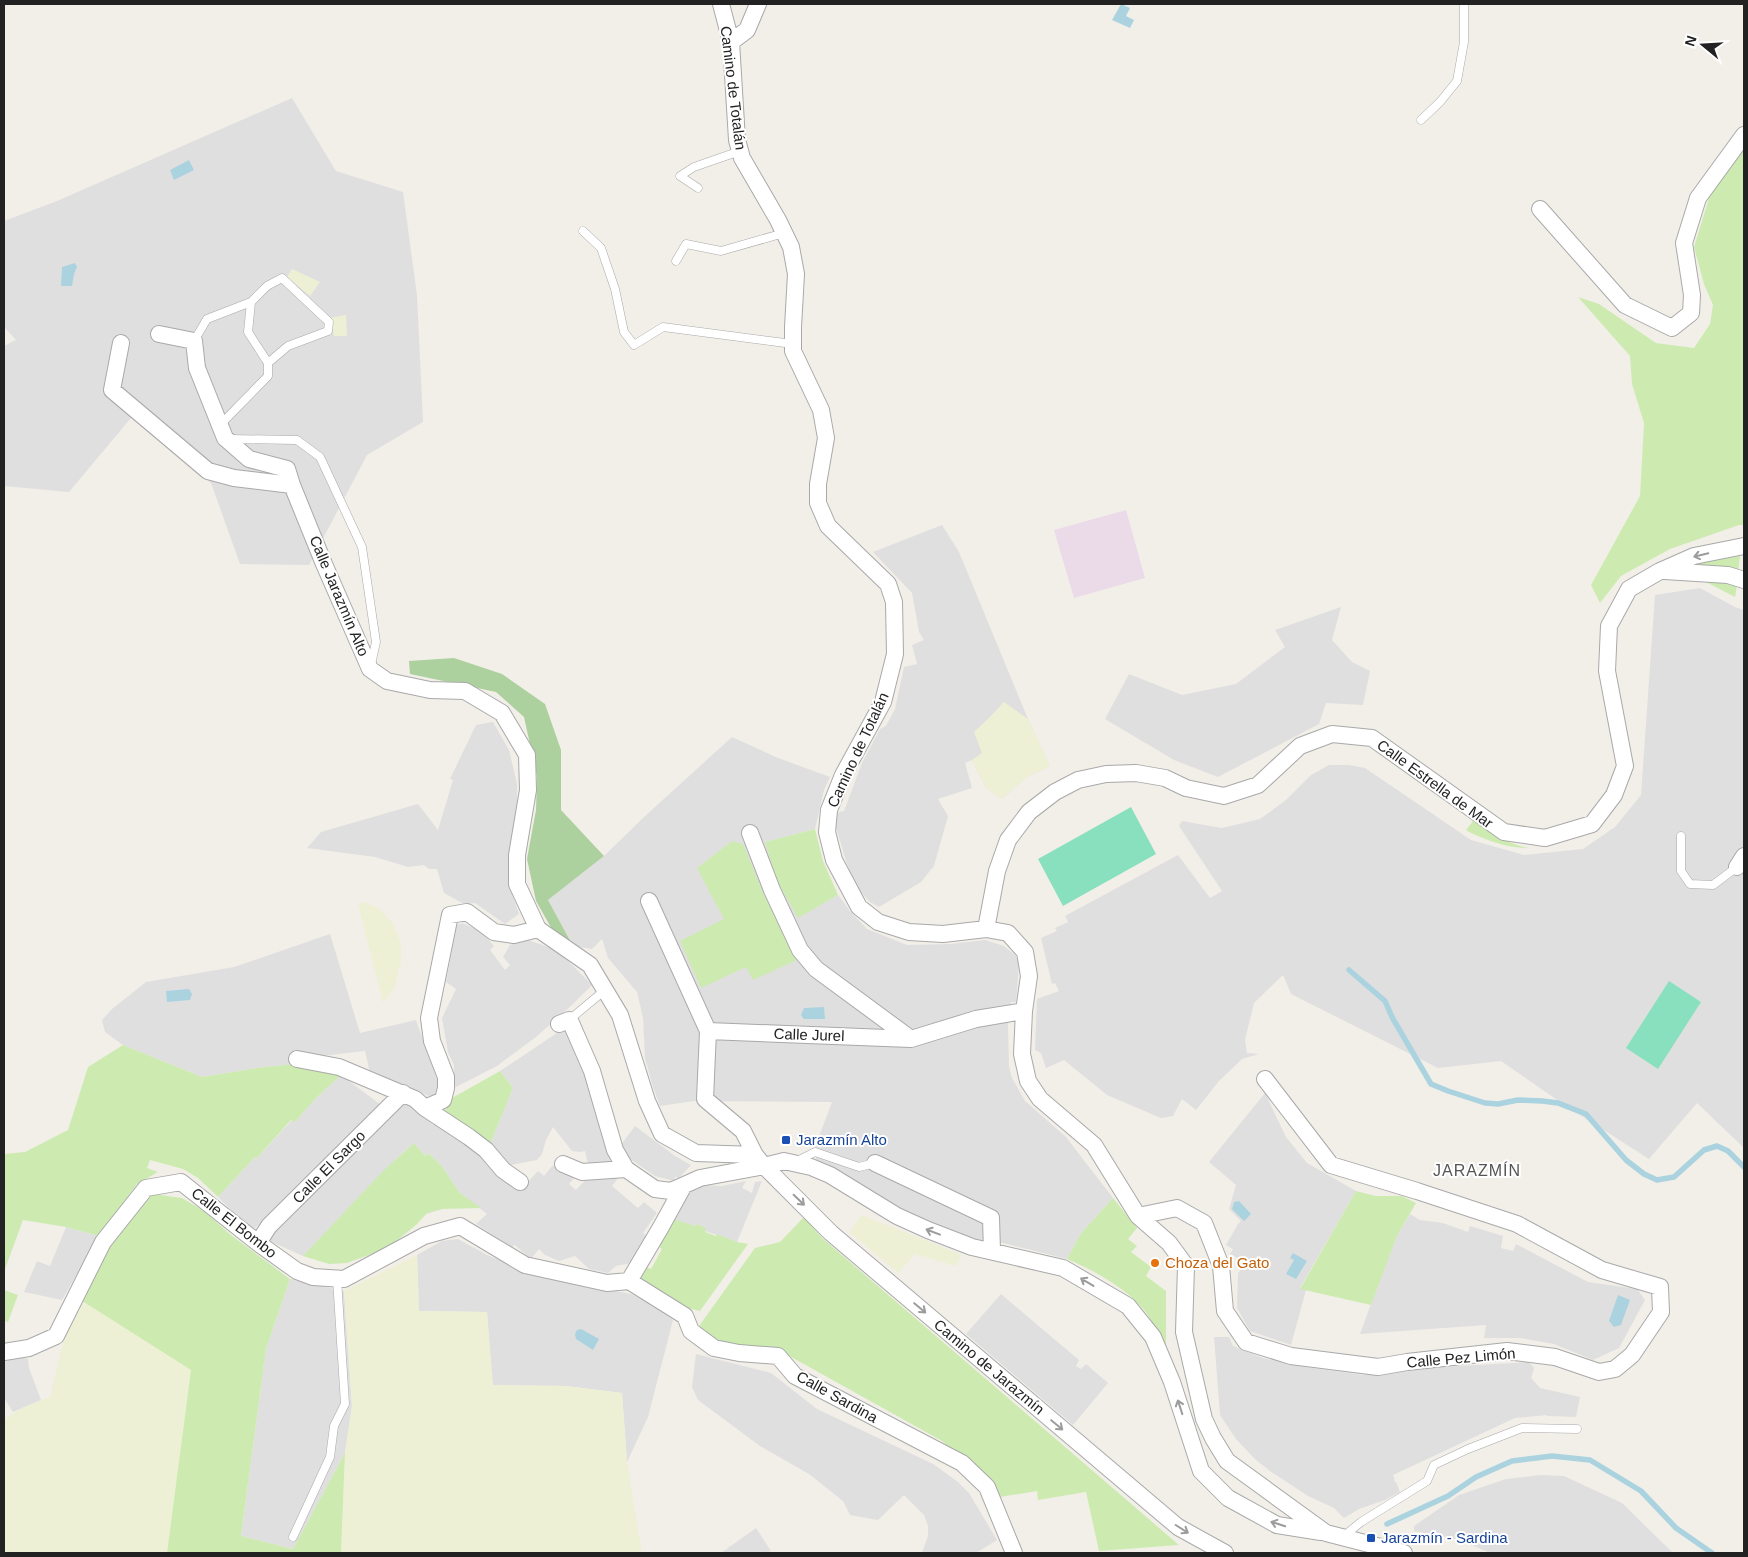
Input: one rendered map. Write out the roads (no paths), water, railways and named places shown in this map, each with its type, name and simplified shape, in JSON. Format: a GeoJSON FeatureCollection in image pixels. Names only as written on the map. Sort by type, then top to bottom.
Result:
{"type":"FeatureCollection","features":[{"type":"Feature","properties":{"kind":"street","name":"Camino de Totalán"},"geometry":{"type":"LineString","coordinates":[[721,4],[730,42],[737,140],[742,158],[791,247],[796,274],[793,327],[794,351],[821,410],[826,438],[818,484],[818,503],[828,526],[888,584],[894,602],[894,654],[883,702],[844,775],[829,810],[827,832],[834,860],[859,907],[878,922],[909,932],[943,934],[986,930],[1008,933],[1025,952],[1029,976],[1024,1011],[1022,1054],[1028,1081],[1040,1098],[1094,1146],[1138,1216],[1169,1243],[1186,1266],[1184,1332],[1204,1419],[1227,1461],[1326,1533],[1404,1553]]}},
{"type":"Feature","properties":{"kind":"street"},"geometry":{"type":"LineString","coordinates":[[730,42],[747,30],[758,4]]}},
{"type":"Feature","properties":{"kind":"street"},"geometry":{"type":"LineString","coordinates":[[1540,209],[1625,305],[1672,328],[1691,313],[1692,295],[1684,243],[1698,198],[1744,135]]}},
{"type":"Feature","properties":{"kind":"street"},"geometry":{"type":"LineString","coordinates":[[159,334],[194,341]]}},
{"type":"Feature","properties":{"kind":"street","name":"Calle Jarazmín Alto"},"geometry":{"type":"LineString","coordinates":[[194,341],[197,368],[223,432],[249,459],[287,470],[324,564],[370,669],[387,681],[430,690],[465,691],[502,713],[527,755],[528,790],[517,855],[517,884],[538,929]]}},
{"type":"Feature","properties":{"kind":"street"},"geometry":{"type":"LineString","coordinates":[[122,343],[112,390],[208,471],[234,478],[292,486]]}},
{"type":"Feature","properties":{"kind":"street","name":"Calle Estrella de Mar"},"geometry":{"type":"LineString","coordinates":[[986,930],[997,871],[1008,840],[1029,812],[1055,792],[1078,780],[1106,774],[1136,773],[1165,778],[1186,788],[1224,796],[1258,785],[1300,746],[1332,734],[1372,738],[1504,832],[1545,838],[1592,824],[1614,795],[1625,766],[1607,671],[1609,626],[1629,589],[1660,571],[1694,556],[1744,546]]}},
{"type":"Feature","properties":{"kind":"street"},"geometry":{"type":"LineString","coordinates":[[1660,571],[1728,575],[1744,580]]}},
{"type":"Feature","properties":{"kind":"street"},"geometry":{"type":"LineString","coordinates":[[750,833],[772,890],[800,950],[816,969],[911,1039]]}},
{"type":"Feature","properties":{"kind":"street"},"geometry":{"type":"LineString","coordinates":[[649,901],[708,1031],[705,1099],[743,1130],[759,1160]]}},
{"type":"Feature","properties":{"kind":"street"},"geometry":{"type":"LineString","coordinates":[[425,1108],[443,1100],[446,1088],[446,1077],[432,1041],[429,1018],[450,915],[467,912],[494,932],[514,935],[538,929],[590,965],[620,1015],[647,1101],[662,1134],[696,1153],[784,1161],[811,1167],[830,1175],[897,1216],[928,1230],[972,1247],[1063,1268],[1128,1306],[1153,1337],[1172,1382],[1201,1471],[1228,1498],[1277,1525],[1326,1533]]}},
{"type":"Feature","properties":{"kind":"street","name":"Calle Jurel"},"geometry":{"type":"LineString","coordinates":[[708,1031],[911,1039],[976,1019],[1024,1011]]}},
{"type":"Feature","properties":{"kind":"street"},"geometry":{"type":"LineString","coordinates":[[564,1022],[592,1071],[615,1150],[626,1169],[655,1189],[671,1191],[700,1178],[759,1160]]}},
{"type":"Feature","properties":{"kind":"street"},"geometry":{"type":"LineString","coordinates":[[297,1059],[339,1068],[415,1099],[486,1150],[503,1170],[520,1182]]}},
{"type":"Feature","properties":{"kind":"street","name":"Calle Pez Limón"},"geometry":{"type":"LineString","coordinates":[[1138,1216],[1176,1208],[1204,1223],[1221,1266],[1225,1311],[1246,1342],[1291,1356],[1378,1368],[1406,1362],[1507,1351],[1555,1357],[1599,1372],[1615,1369],[1632,1355],[1661,1312],[1660,1287],[1602,1270],[1517,1224],[1418,1191],[1331,1165],[1265,1079]]}},
{"type":"Feature","properties":{"kind":"street","name":"Calle El Sargo"},"geometry":{"type":"LineString","coordinates":[[258,1243],[269,1226],[403,1094]]}},
{"type":"Feature","properties":{"kind":"street","name":"Camino de Jarazmín"},"geometry":{"type":"LineString","coordinates":[[759,1160],[831,1234],[1178,1527],[1225,1553]]}},
{"type":"Feature","properties":{"kind":"street"},"geometry":{"type":"LineString","coordinates":[[875,1163],[991,1218],[992,1251]]}},
{"type":"Feature","properties":{"kind":"street"},"geometry":{"type":"LineString","coordinates":[[563,1164],[582,1172],[626,1169]]}},
{"type":"Feature","properties":{"kind":"street","name":"Calle El Bombo"},"geometry":{"type":"LineString","coordinates":[[4,1352],[29,1348],[56,1336],[103,1242],[146,1188],[181,1182],[258,1243],[297,1271],[313,1277],[344,1279],[424,1236],[460,1226],[525,1265],[607,1283],[629,1281]]}},
{"type":"Feature","properties":{"kind":"street"},"geometry":{"type":"LineString","coordinates":[[629,1281],[683,1187]]}},
{"type":"Feature","properties":{"kind":"street","name":"Calle Sardina"},"geometry":{"type":"LineString","coordinates":[[629,1281],[685,1316],[691,1331],[714,1348],[738,1353],[778,1356],[795,1376],[962,1463],[987,1487],[1014,1553]]}},
{"type":"Feature","properties":{"kind":"lane"},"geometry":{"type":"LineString","coordinates":[[1421,120],[1440,102],[1457,80],[1464,42],[1464,4]]}},
{"type":"Feature","properties":{"kind":"lane"},"geometry":{"type":"LineString","coordinates":[[698,188],[680,176],[694,167],[740,151]]}},
{"type":"Feature","properties":{"kind":"lane"},"geometry":{"type":"LineString","coordinates":[[583,231],[602,248],[624,332],[634,345],[664,327],[793,344]]}},
{"type":"Feature","properties":{"kind":"lane"},"geometry":{"type":"LineString","coordinates":[[676,261],[686,244],[721,251],[784,233]]}},
{"type":"Feature","properties":{"kind":"lane"},"geometry":{"type":"LineString","coordinates":[[194,341],[206,319],[251,302],[267,286],[282,278],[328,322],[328,331],[288,346],[268,363]]}},
{"type":"Feature","properties":{"kind":"lane"},"geometry":{"type":"LineString","coordinates":[[223,432],[268,376],[268,363],[248,332],[251,302]]}},
{"type":"Feature","properties":{"kind":"lane"},"geometry":{"type":"LineString","coordinates":[[223,432],[297,440],[320,457],[362,547],[376,642],[370,669]]}},
{"type":"Feature","properties":{"kind":"lane"},"geometry":{"type":"LineString","coordinates":[[1681,836],[1682,871],[1690,884],[1713,885],[1741,862]]}},
{"type":"Feature","properties":{"kind":"lane"},"geometry":{"type":"LineString","coordinates":[[564,1022],[605,990]]}},
{"type":"Feature","properties":{"kind":"lane"},"geometry":{"type":"LineString","coordinates":[[792,1163],[815,1152],[858,1167],[875,1163]]}},
{"type":"Feature","properties":{"kind":"lane"},"geometry":{"type":"LineString","coordinates":[[293,1537],[330,1457],[334,1426],[345,1404],[337,1279]]}},
{"type":"Feature","properties":{"kind":"lane"},"geometry":{"type":"LineString","coordinates":[[1343,1538],[1361,1522],[1427,1480],[1434,1465],[1459,1453],[1522,1428],[1577,1429]]}},
{"type":"Feature","properties":{"kind":"water"},"geometry":{"type":"Polygon","coordinates":[[[1121,4],[1130,8],[1126,16],[1134,20],[1130,28],[1112,20],[1121,4]]]}},
{"type":"Feature","properties":{"kind":"water"},"geometry":{"type":"Polygon","coordinates":[[[189,160],[194,170],[174,180],[170,170],[189,160]]]}},
{"type":"Feature","properties":{"kind":"water"},"geometry":{"type":"Polygon","coordinates":[[[75,263],[77,267],[72,286],[61,286],[62,267],[75,263]]]}},
{"type":"Feature","properties":{"kind":"water"},"geometry":{"type":"Polygon","coordinates":[[[189,989],[192,994],[190,1000],[167,1002],[166,991],[189,989]]]}},
{"type":"Feature","properties":{"kind":"water"},"geometry":{"type":"Polygon","coordinates":[[[824,1007],[825,1019],[804,1019],[801,1015],[804,1008],[824,1007]]]}},
{"type":"Feature","properties":{"kind":"water"},"geometry":{"type":"Polygon","coordinates":[[[1239,1201],[1251,1214],[1244,1221],[1232,1209],[1234,1202],[1239,1201]]]}},
{"type":"Feature","properties":{"kind":"water"},"geometry":{"type":"Polygon","coordinates":[[[1293,1253],[1307,1261],[1296,1279],[1286,1274],[1294,1260],[1290,1258],[1293,1253]]]}},
{"type":"Feature","properties":{"kind":"water"},"geometry":{"type":"Polygon","coordinates":[[[1618,1295],[1630,1300],[1621,1325],[1614,1327],[1609,1321],[1618,1295]]]}},
{"type":"Feature","properties":{"kind":"water"},"geometry":{"type":"Polygon","coordinates":[[[581,1329],[599,1339],[593,1350],[576,1339],[575,1334],[577,1330],[581,1329]]]}},
{"type":"Feature","properties":{"kind":"waterway"},"geometry":{"type":"LineString","coordinates":[[1349,970],[1385,1001],[1392,1017],[1431,1084],[1485,1103],[1498,1104],[1518,1100],[1542,1101],[1558,1103],[1586,1114],[1626,1160],[1644,1174],[1657,1180],[1674,1177],[1704,1150],[1717,1146],[1728,1151],[1744,1167]]}},
{"type":"Feature","properties":{"kind":"waterway"},"geometry":{"type":"LineString","coordinates":[[1387,1524],[1448,1496],[1476,1477],[1512,1461],[1552,1456],[1590,1460],[1641,1491],[1676,1528],[1712,1553]]}},
{"type":"Feature","properties":{"kind":"place","name":"Jarazmín Alto"},"geometry":{"type":"Point","coordinates":[786,1140]}},
{"type":"Feature","properties":{"kind":"place","name":"Choza del Gato"},"geometry":{"type":"Point","coordinates":[1155,1263]}},
{"type":"Feature","properties":{"kind":"place","name":"Jarazmín - Sardina"},"geometry":{"type":"Point","coordinates":[1371,1538]}},
{"type":"Feature","properties":{"kind":"district","name":"JARAZMÍN"},"geometry":{"type":"Point","coordinates":[1477,1170]}}]}
